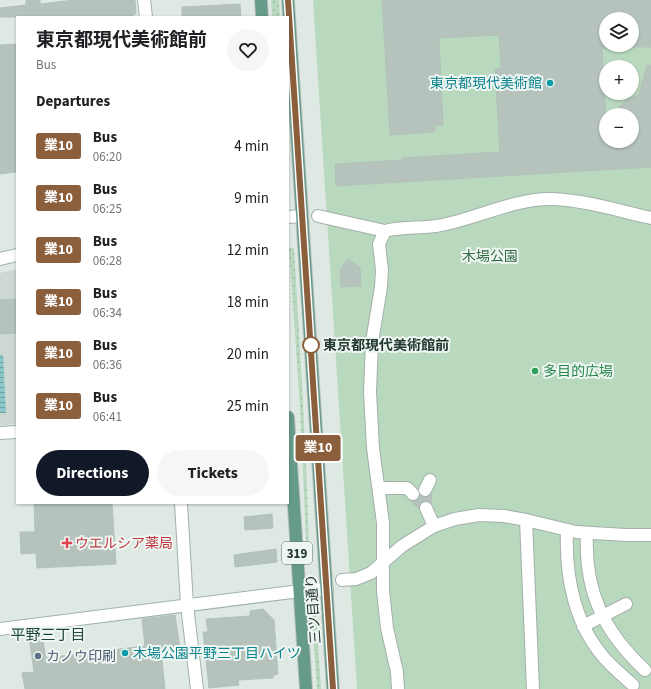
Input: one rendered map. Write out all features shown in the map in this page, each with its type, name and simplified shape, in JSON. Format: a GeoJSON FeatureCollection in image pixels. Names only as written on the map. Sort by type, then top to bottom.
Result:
{"type":"FeatureCollection","features":[{"type":"Feature","properties":{"kind":"main road"},"geometry":{"type":"LineString","coordinates":[[261,0],[262,16]]}},
{"type":"Feature","properties":{"kind":"main road","name":"三ツ目通り"},"geometry":{"type":"LineString","coordinates":[[288,0],[333,689]]}},
{"type":"Feature","properties":{"kind":"main road","name":"三ツ目通り"},"geometry":{"type":"LineString","coordinates":[[289,432],[306,689]]}},
{"type":"Feature","properties":{"kind":"street"},"geometry":{"type":"LineString","coordinates":[[144,0],[146,16]]}},
{"type":"Feature","properties":{"kind":"street"},"geometry":{"type":"LineString","coordinates":[[318,216],[385,231],[443,225],[526,202],[551,199],[582,202],[651,218]]}},
{"type":"Feature","properties":{"kind":"street"},"geometry":{"type":"LineString","coordinates":[[289,217],[302,216]]}},
{"type":"Feature","properties":{"kind":"street"},"geometry":{"type":"LineString","coordinates":[[385,231],[379,244],[382,270],[381,287],[372,342],[370,392],[373,448],[384,523],[383,591],[387,628],[397,672],[398,689]]}},
{"type":"Feature","properties":{"kind":"street"},"geometry":{"type":"LineString","coordinates":[[0,259],[16,255]]}},
{"type":"Feature","properties":{"kind":"street"},"geometry":{"type":"LineString","coordinates":[[0,433],[16,432]]}},
{"type":"Feature","properties":{"kind":"street"},"geometry":{"type":"LineString","coordinates":[[379,488],[407,488],[413,494]]}},
{"type":"Feature","properties":{"kind":"street"},"geometry":{"type":"LineString","coordinates":[[181,504],[187,605],[197,689]]}},
{"type":"Feature","properties":{"kind":"street"},"geometry":{"type":"LineString","coordinates":[[426,508],[434,526]]}},
{"type":"Feature","properties":{"kind":"street"},"geometry":{"type":"LineString","coordinates":[[342,580],[356,579],[371,573],[383,561],[407,543],[434,526],[455,519],[479,515],[504,516],[567,530],[588,533],[651,535]]}},
{"type":"Feature","properties":{"kind":"street"},"geometry":{"type":"LineString","coordinates":[[526,520],[533,689]]}},
{"type":"Feature","properties":{"kind":"street"},"geometry":{"type":"LineString","coordinates":[[567,530],[567,563],[570,583],[576,608],[583,626],[595,647],[632,687],[648,669],[633,659],[617,641],[596,604],[590,578],[588,533]]}},
{"type":"Feature","properties":{"kind":"street"},"geometry":{"type":"LineString","coordinates":[[0,629],[300,591],[327,589]]}},
{"type":"Feature","properties":{"kind":"street"},"geometry":{"type":"LineString","coordinates":[[583,626],[626,604]]}},
{"type":"Feature","properties":{"kind":"shaded area"},"geometry":{"type":"Polygon","coordinates":[[[16,269],[16,424],[0,425],[0,273],[16,269]]]}},
{"type":"Feature","properties":{"kind":"green space"},"geometry":{"type":"Polygon","coordinates":[[[271,0],[279,0],[280,16],[272,16],[271,0]]]}},
{"type":"Feature","properties":{"kind":"green space","name":"木場公園"},"geometry":{"type":"Polygon","coordinates":[[[313,0],[651,0],[651,689],[357,689],[313,0]]]}},
{"type":"Feature","properties":{"kind":"green space"},"geometry":{"type":"Polygon","coordinates":[[[289,248],[294,248],[301,365],[308,520],[309,559],[307,560],[300,406],[289,248]]]}},
{"type":"Feature","properties":{"kind":"green space"},"geometry":{"type":"Polygon","coordinates":[[[315,602],[321,689],[317,689],[311,603],[315,602]]]}},
{"type":"Feature","properties":{"kind":"water"},"geometry":{"type":"Polygon","coordinates":[[[0,355],[3,355],[6,413],[0,413],[0,355]]]}},
{"type":"Feature","properties":{"kind":"building"},"geometry":{"type":"Polygon","coordinates":[[[26,0],[40,0],[40,4],[74,0],[135,0],[136,14],[133,14],[134,16],[0,17],[0,8],[26,5],[26,0]]]}},
{"type":"Feature","properties":{"kind":"building","name":"東京都現代美術館"},"geometry":{"type":"Polygon","coordinates":[[[382,0],[651,0],[651,47],[639,47],[639,12],[599,12],[599,52],[602,52],[603,60],[599,60],[599,100],[605,100],[606,108],[599,108],[599,148],[639,148],[639,108],[618,108],[627,100],[639,100],[647,65],[651,65],[651,167],[336,186],[335,164],[500,152],[495,69],[501,68],[499,35],[439,38],[443,125],[435,125],[435,132],[390,135],[382,0]]]}},
{"type":"Feature","properties":{"kind":"building"},"geometry":{"type":"Polygon","coordinates":[[[240,4],[241,16],[182,16],[182,7],[240,4]]]}},
{"type":"Feature","properties":{"kind":"building"},"geometry":{"type":"Polygon","coordinates":[[[16,44],[16,172],[0,174],[0,45],[16,44]]]}},
{"type":"Feature","properties":{"kind":"building"},"geometry":{"type":"Polygon","coordinates":[[[348,259],[360,267],[361,286],[341,287],[340,270],[348,259]]]}},
{"type":"Feature","properties":{"kind":"building"},"geometry":{"type":"Polygon","coordinates":[[[16,299],[16,333],[0,334],[0,300],[16,299]]]}},
{"type":"Feature","properties":{"kind":"building"},"geometry":{"type":"Polygon","coordinates":[[[431,494],[431,503],[423,501],[419,508],[412,503],[412,501],[418,500],[420,496],[426,497],[431,494]]]}},
{"type":"Feature","properties":{"kind":"building","name":"ウエルシア薬局"},"geometry":{"type":"Polygon","coordinates":[[[34,504],[112,504],[116,564],[37,568],[36,553],[21,554],[20,532],[35,532],[34,504]]]}},
{"type":"Feature","properties":{"kind":"building"},"geometry":{"type":"Polygon","coordinates":[[[272,514],[273,528],[245,530],[244,517],[272,514]]]}},
{"type":"Feature","properties":{"kind":"building"},"geometry":{"type":"Polygon","coordinates":[[[276,549],[277,562],[235,567],[234,555],[276,549]]]}},
{"type":"Feature","properties":{"kind":"building"},"geometry":{"type":"Polygon","coordinates":[[[263,609],[274,620],[278,674],[274,675],[273,678],[238,680],[239,685],[209,688],[203,632],[208,632],[206,619],[250,616],[250,611],[263,609]]]}},
{"type":"Feature","properties":{"kind":"building","name":"木場公園平野三丁目ハイツ"},"geometry":{"type":"Polygon","coordinates":[[[175,615],[180,648],[161,650],[165,689],[25,689],[22,673],[34,672],[29,636],[42,635],[46,658],[145,646],[142,619],[175,615]]]}},
{"type":"Feature","properties":{"kind":"bus line","name":"業10"},"geometry":{"type":"LineString","coordinates":[[288,0],[333,689]]}},
{"type":"Feature","properties":{"kind":"place","name":"東京都現代美術館"},"geometry":{"type":"Point","coordinates":[550,83]}},
{"type":"Feature","properties":{"kind":"place","name":"東京都現代美術館前"},"geometry":{"type":"Point","coordinates":[311,345]}},
{"type":"Feature","properties":{"kind":"place","name":"多目的広場"},"geometry":{"type":"Point","coordinates":[535,371]}},
{"type":"Feature","properties":{"kind":"place","name":"ウエルシア薬局"},"geometry":{"type":"Point","coordinates":[67,543]}},
{"type":"Feature","properties":{"kind":"place","name":"木場公園平野三丁目ハイツ"},"geometry":{"type":"Point","coordinates":[125,653]}},
{"type":"Feature","properties":{"kind":"place","name":"カノウ印刷"},"geometry":{"type":"Point","coordinates":[38,656]}},
{"type":"Feature","properties":{"kind":"district","name":"平野三丁目"},"geometry":{"type":"Point","coordinates":[48,635]}}]}
